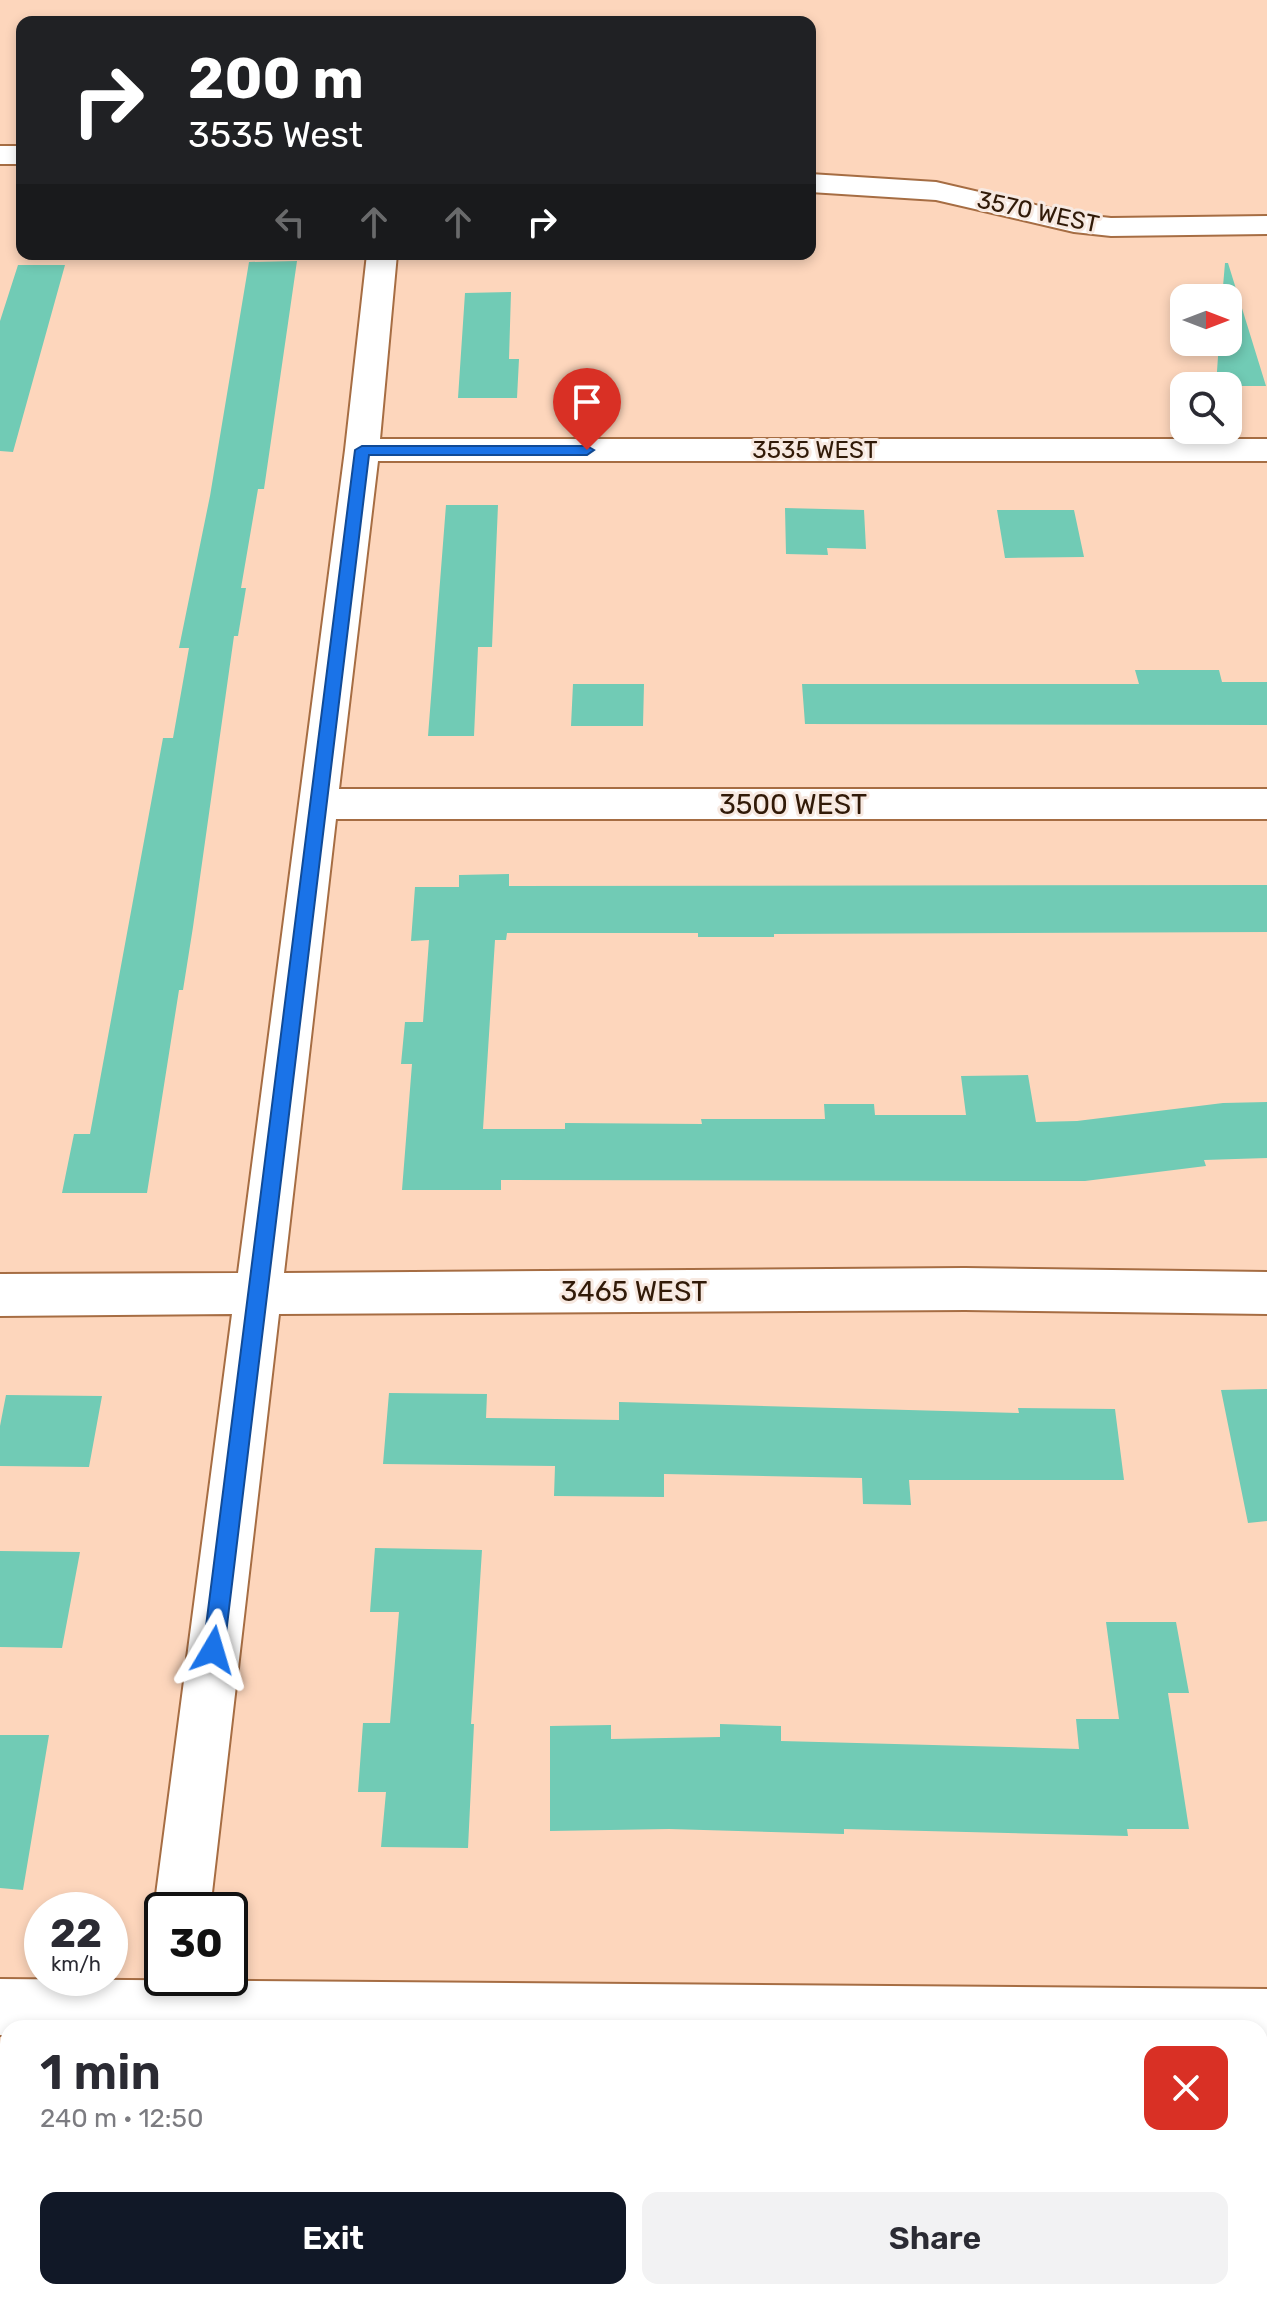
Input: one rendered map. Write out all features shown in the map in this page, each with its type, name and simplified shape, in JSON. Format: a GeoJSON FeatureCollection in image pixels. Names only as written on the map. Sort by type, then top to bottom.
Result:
{"type":"FeatureCollection","features":[{"type":"Feature","properties":{"kind":"street","name":"3570 WEST"},"geometry":{"type":"LineString","coordinates":[[816,183],[887,185],[936,191],[1074,223],[1111,227],[1267,225]]}},
{"type":"Feature","properties":{"kind":"street"},"geometry":{"type":"LineString","coordinates":[[184,1892],[362,450],[381,260]]}},
{"type":"Feature","properties":{"kind":"street","name":"3535 WEST"},"geometry":{"type":"LineString","coordinates":[[362,450],[1267,450]]}},
{"type":"Feature","properties":{"kind":"street","name":"3500 WEST"},"geometry":{"type":"LineString","coordinates":[[318,804],[1267,804]]}},
{"type":"Feature","properties":{"kind":"street","name":"3465 WEST"},"geometry":{"type":"LineString","coordinates":[[0,1295],[965,1289],[1267,1293]]}},
{"type":"Feature","properties":{"kind":"street"},"geometry":{"type":"LineString","coordinates":[[0,2007],[171,2004],[1267,2017]]}},
{"type":"Feature","properties":{"kind":"building"},"geometry":{"type":"Polygon","coordinates":[[[297,261],[264,489],[258,489],[241,588],[246,588],[238,636],[234,636],[193,927],[183,990],[179,990],[147,1193],[62,1193],[74,1134],[90,1134],[163,738],[173,738],[189,648],[179,648],[210,496],[249,262],[297,261]]]}},
{"type":"Feature","properties":{"kind":"building"},"geometry":{"type":"Polygon","coordinates":[[[1225,263],[1228,263],[1234,284],[1223,284],[1225,263]]]}},
{"type":"Feature","properties":{"kind":"building"},"geometry":{"type":"Polygon","coordinates":[[[18,265],[65,265],[13,452],[0,451],[0,321],[18,265]]]}},
{"type":"Feature","properties":{"kind":"building"},"geometry":{"type":"Polygon","coordinates":[[[511,292],[509,359],[519,359],[517,398],[458,398],[465,293],[511,292]]]}},
{"type":"Feature","properties":{"kind":"building"},"geometry":{"type":"Polygon","coordinates":[[[1242,308],[1266,386],[1242,386],[1242,372],[1217,372],[1218,356],[1242,356],[1242,308]]]}},
{"type":"Feature","properties":{"kind":"building"},"geometry":{"type":"Polygon","coordinates":[[[446,505],[498,505],[492,647],[478,647],[474,736],[428,736],[446,505]]]}},
{"type":"Feature","properties":{"kind":"building"},"geometry":{"type":"Polygon","coordinates":[[[785,508],[864,510],[866,549],[827,548],[828,555],[786,554],[785,508]]]}},
{"type":"Feature","properties":{"kind":"building"},"geometry":{"type":"Polygon","coordinates":[[[997,510],[1074,510],[1084,557],[1005,558],[997,510]]]}},
{"type":"Feature","properties":{"kind":"building"},"geometry":{"type":"Polygon","coordinates":[[[1135,670],[1219,670],[1222,682],[1267,682],[1267,725],[805,724],[802,684],[1139,684],[1135,670]]]}},
{"type":"Feature","properties":{"kind":"building"},"geometry":{"type":"Polygon","coordinates":[[[573,684],[644,684],[643,726],[571,726],[573,684]]]}},
{"type":"Feature","properties":{"kind":"building"},"geometry":{"type":"Polygon","coordinates":[[[509,874],[509,886],[1267,885],[1267,932],[774,934],[774,937],[698,937],[698,933],[507,933],[506,940],[495,940],[483,1129],[565,1129],[565,1123],[702,1124],[701,1119],[825,1119],[824,1104],[874,1104],[875,1115],[966,1115],[961,1076],[1028,1075],[1036,1122],[1077,1121],[1223,1103],[1267,1102],[1267,1158],[1204,1160],[1206,1166],[1085,1181],[501,1180],[501,1190],[402,1190],[412,1064],[401,1064],[405,1022],[423,1022],[429,940],[411,941],[415,887],[459,887],[459,875],[509,874]]]}},
{"type":"Feature","properties":{"kind":"building"},"geometry":{"type":"Polygon","coordinates":[[[1267,1389],[1267,1521],[1248,1523],[1221,1390],[1267,1389]]]}},
{"type":"Feature","properties":{"kind":"building"},"geometry":{"type":"Polygon","coordinates":[[[389,1393],[487,1394],[486,1418],[619,1420],[619,1402],[1019,1413],[1018,1408],[1115,1409],[1124,1480],[909,1480],[911,1505],[863,1504],[862,1478],[664,1474],[664,1497],[554,1496],[555,1466],[383,1464],[389,1393]]]}},
{"type":"Feature","properties":{"kind":"building"},"geometry":{"type":"Polygon","coordinates":[[[6,1395],[102,1396],[89,1467],[0,1466],[0,1426],[6,1395]]]}},
{"type":"Feature","properties":{"kind":"building"},"geometry":{"type":"Polygon","coordinates":[[[375,1548],[482,1550],[471,1724],[474,1724],[468,1848],[381,1847],[386,1792],[358,1792],[363,1723],[390,1723],[399,1612],[370,1612],[375,1548]]]}},
{"type":"Feature","properties":{"kind":"building"},"geometry":{"type":"Polygon","coordinates":[[[0,1551],[80,1552],[62,1648],[0,1647],[0,1551]]]}},
{"type":"Feature","properties":{"kind":"building"},"geometry":{"type":"Polygon","coordinates":[[[1106,1622],[1176,1622],[1189,1693],[1168,1693],[1189,1829],[1127,1829],[1128,1836],[844,1829],[844,1834],[669,1829],[550,1831],[550,1726],[611,1725],[611,1739],[720,1737],[720,1724],[781,1726],[781,1741],[1079,1749],[1076,1719],[1119,1719],[1106,1622]]]}},
{"type":"Feature","properties":{"kind":"building"},"geometry":{"type":"Polygon","coordinates":[[[0,1735],[49,1735],[23,1890],[0,1888],[0,1735]]]}},
{"type":"Feature","properties":{"kind":"route"},"geometry":{"type":"LineString","coordinates":[[213,1650],[362,450],[587,450]]}}]}
